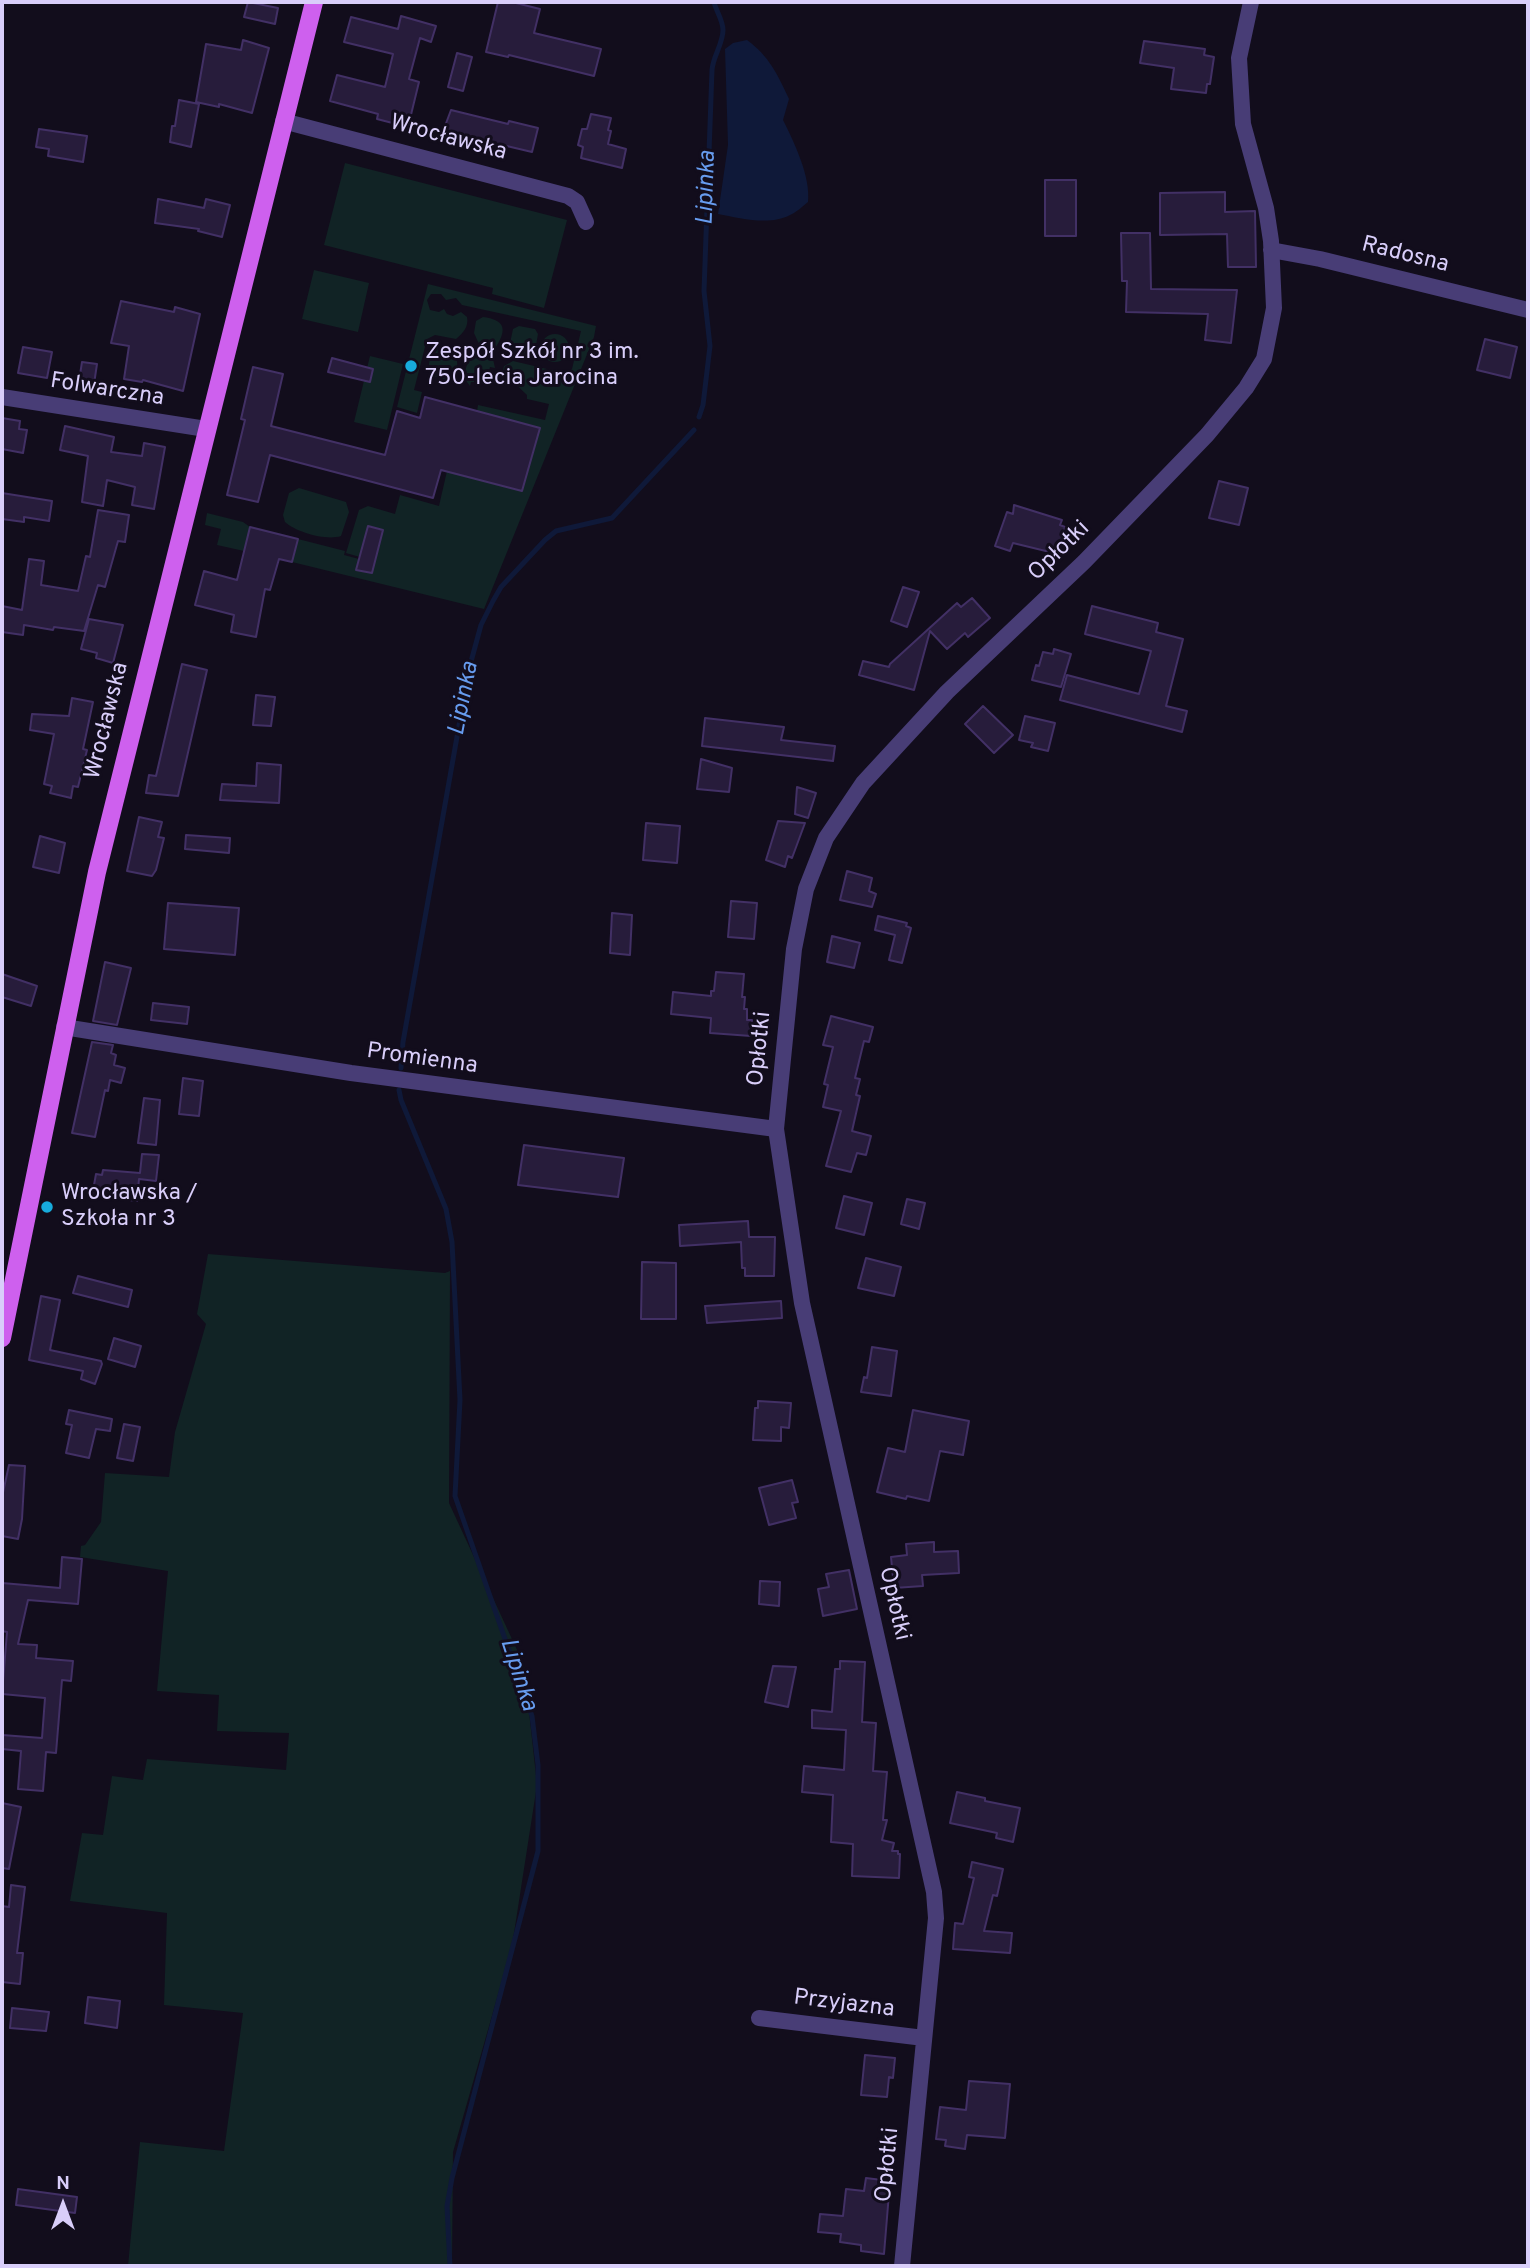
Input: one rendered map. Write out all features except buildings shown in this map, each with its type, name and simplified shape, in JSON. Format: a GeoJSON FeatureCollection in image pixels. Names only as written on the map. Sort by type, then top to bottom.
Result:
{"type":"FeatureCollection","features":[{"type":"Feature","properties":{"kind":"main road","name":"Wrocławska"},"geometry":{"type":"LineString","coordinates":[[2,1338],[97,872],[313,2]]}},
{"type":"Feature","properties":{"kind":"street","name":"Opłotki"},"geometry":{"type":"LineString","coordinates":[[902,2266],[936,1918],[934,1892],[802,1303],[776,1129],[794,949],[806,889],[826,838],[863,783],[947,692],[1084,562],[1207,435],[1246,388],[1264,359],[1274,308],[1271,250],[1266,208],[1243,124],[1239,58],[1251,2]]}},
{"type":"Feature","properties":{"kind":"street","name":"Wrocławska"},"geometry":{"type":"LineString","coordinates":[[283,121],[568,196],[577,202],[586,222]]}},
{"type":"Feature","properties":{"kind":"street","name":"Radosna"},"geometry":{"type":"LineString","coordinates":[[1271,250],[1320,259],[1528,310]]}},
{"type":"Feature","properties":{"kind":"street","name":"Folwarczna"},"geometry":{"type":"LineString","coordinates":[[2,397],[205,429]]}},
{"type":"Feature","properties":{"kind":"street","name":"Promienna"},"geometry":{"type":"LineString","coordinates":[[64,1027],[351,1073],[776,1129]]}},
{"type":"Feature","properties":{"kind":"street","name":"Przyjazna"},"geometry":{"type":"LineString","coordinates":[[759,2018],[924,2038]]}},
{"type":"Feature","properties":{"kind":"shaded area"},"geometry":{"type":"Polygon","coordinates":[[[345,163],[567,220],[544,308],[492,294],[493,288],[324,245],[345,163]]]}},
{"type":"Feature","properties":{"kind":"shaded area"},"geometry":{"type":"Polygon","coordinates":[[[314,270],[369,283],[358,332],[302,319],[314,270]]]}},
{"type":"Feature","properties":{"kind":"shaded area"},"geometry":{"type":"Polygon","coordinates":[[[428,284],[596,326],[594,337],[484,609],[292,562],[298,539],[345,551],[344,555],[359,559],[356,570],[372,573],[383,530],[368,526],[360,557],[346,553],[359,510],[368,506],[395,514],[400,495],[439,506],[447,471],[522,491],[540,428],[477,411],[478,405],[545,420],[549,404],[527,399],[527,395],[506,375],[504,366],[513,361],[564,373],[572,369],[581,331],[462,305],[456,298],[446,300],[441,294],[431,294],[427,300],[430,310],[439,312],[444,309],[447,314],[453,316],[461,312],[467,317],[466,327],[456,339],[435,335],[427,339],[414,390],[422,392],[417,413],[397,407],[428,284]]]}},
{"type":"Feature","properties":{"kind":"shaded area"},"geometry":{"type":"Polygon","coordinates":[[[483,317],[496,320],[502,326],[502,335],[496,347],[479,344],[474,333],[476,321],[483,317]]]}},
{"type":"Feature","properties":{"kind":"shaded area"},"geometry":{"type":"Polygon","coordinates":[[[519,326],[535,329],[538,334],[535,351],[529,355],[512,352],[509,348],[513,329],[519,326]]]}},
{"type":"Feature","properties":{"kind":"shaded area"},"geometry":{"type":"Polygon","coordinates":[[[555,334],[565,338],[569,348],[565,358],[555,362],[545,358],[541,348],[545,338],[555,334]]]}},
{"type":"Feature","properties":{"kind":"shaded area"},"geometry":{"type":"Polygon","coordinates":[[[437,346],[452,348],[456,356],[456,371],[448,381],[430,375],[430,359],[437,346]]]}},
{"type":"Feature","properties":{"kind":"shaded area"},"geometry":{"type":"Polygon","coordinates":[[[481,354],[493,359],[495,368],[490,367],[489,371],[477,368],[474,382],[471,382],[470,386],[464,378],[467,366],[470,359],[481,354]]]}},
{"type":"Feature","properties":{"kind":"shaded area"},"geometry":{"type":"Polygon","coordinates":[[[370,356],[403,364],[387,430],[354,422],[370,356]]]}},
{"type":"Feature","properties":{"kind":"shaded area"},"geometry":{"type":"Polygon","coordinates":[[[299,488],[346,502],[349,512],[341,536],[312,535],[285,522],[283,515],[289,493],[299,488]]]}},
{"type":"Feature","properties":{"kind":"shaded area"},"geometry":{"type":"Polygon","coordinates":[[[207,513],[243,522],[250,527],[244,551],[217,545],[221,529],[205,525],[207,513]]]}},
{"type":"Feature","properties":{"kind":"shaded area"},"geometry":{"type":"Polygon","coordinates":[[[208,1254],[445,1273],[450,1271],[449,1503],[524,1665],[537,1785],[512,1946],[453,2152],[452,2266],[128,2266],[140,2142],[224,2151],[243,2013],[164,2005],[167,1913],[70,1901],[82,1833],[103,1835],[112,1776],[143,1780],[147,1759],[286,1770],[289,1733],[217,1731],[219,1695],[157,1691],[168,1571],[80,1557],[81,1546],[85,1545],[101,1522],[105,1473],[169,1477],[175,1432],[206,1324],[197,1314],[208,1254]]]}},
{"type":"Feature","properties":{"kind":"water"},"geometry":{"type":"Polygon","coordinates":[[[747,40],[767,59],[789,99],[783,120],[801,160],[807,182],[808,202],[793,214],[773,220],[718,214],[728,145],[725,49],[733,43],[747,40]]]}},
{"type":"Feature","properties":{"kind":"waterway","name":"Lipinka"},"geometry":{"type":"LineString","coordinates":[[699,417],[703,405],[710,346],[704,291],[712,70],[723,30],[714,2]]}},
{"type":"Feature","properties":{"kind":"waterway","name":"Lipinka"},"geometry":{"type":"LineString","coordinates":[[401,1068],[403,1042],[469,669],[481,625],[501,587],[545,540],[556,531],[612,518],[694,430]]}},
{"type":"Feature","properties":{"kind":"waterway","name":"Lipinka"},"geometry":{"type":"LineString","coordinates":[[399,1090],[446,1209],[452,1242],[460,1400],[455,1496],[532,1716],[538,1765],[538,1851],[452,2178],[447,2206],[450,2266]]}},
{"type":"Feature","properties":{"kind":"place","name":"Zespół Szkół nr 3 im. 750-lecia Jarocina"},"geometry":{"type":"Point","coordinates":[411,366]}},
{"type":"Feature","properties":{"kind":"place","name":"Wrocławska / Szkoła nr 3"},"geometry":{"type":"Point","coordinates":[47,1207]}}]}
